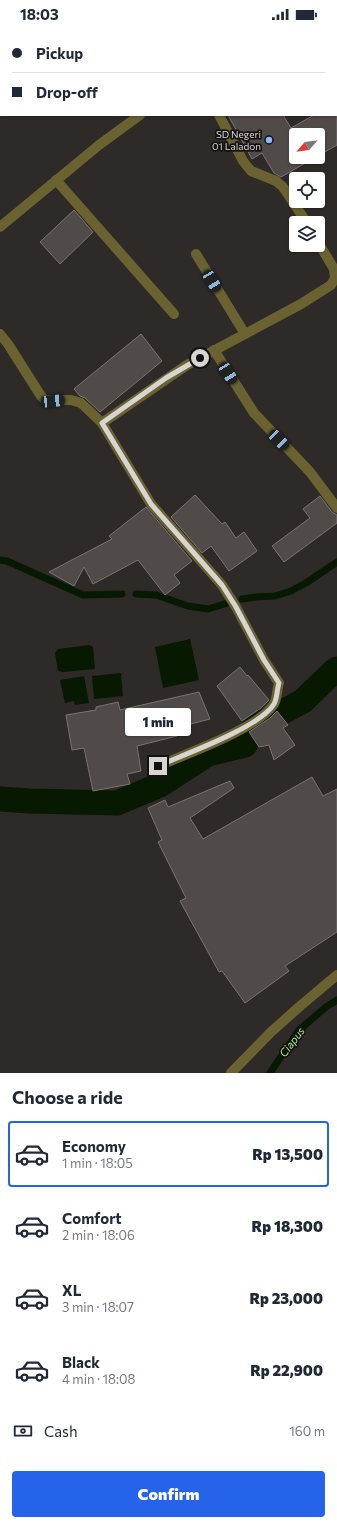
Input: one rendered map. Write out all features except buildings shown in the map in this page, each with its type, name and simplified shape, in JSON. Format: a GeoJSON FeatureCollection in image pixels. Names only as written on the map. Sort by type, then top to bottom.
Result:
{"type":"FeatureCollection","features":[{"type":"Feature","properties":{"kind":"street"},"geometry":{"type":"LineString","coordinates":[[0,227],[99,145],[139,116]]}},
{"type":"Feature","properties":{"kind":"street"},"geometry":{"type":"LineString","coordinates":[[220,116],[243,161],[251,171],[276,181],[283,187],[302,216]]}},
{"type":"Feature","properties":{"kind":"street"},"geometry":{"type":"LineString","coordinates":[[56,180],[174,314]]}},
{"type":"Feature","properties":{"kind":"street"},"geometry":{"type":"LineString","coordinates":[[102,423],[166,378],[214,350],[301,304],[332,285],[335,278],[334,269],[324,252]]}},
{"type":"Feature","properties":{"kind":"street"},"geometry":{"type":"LineString","coordinates":[[196,254],[245,334]]}},
{"type":"Feature","properties":{"kind":"street"},"geometry":{"type":"LineString","coordinates":[[0,334],[45,400],[71,400],[81,403],[102,423],[151,504],[222,585],[236,607],[264,660],[279,683],[275,704],[263,715],[238,731],[158,766]]}},
{"type":"Feature","properties":{"kind":"street"},"geometry":{"type":"LineString","coordinates":[[214,350],[254,413],[310,472],[337,508]]}},
{"type":"Feature","properties":{"kind":"street"},"geometry":{"type":"LineString","coordinates":[[231,1073],[282,1022],[337,975]]}},
{"type":"Feature","properties":{"kind":"shaded area"},"geometry":{"type":"Polygon","coordinates":[[[190,639],[199,680],[163,688],[155,647],[190,639]]]}},
{"type":"Feature","properties":{"kind":"shaded area"},"geometry":{"type":"Polygon","coordinates":[[[89,645],[93,647],[95,669],[63,672],[58,671],[55,653],[58,649],[89,645]]]}},
{"type":"Feature","properties":{"kind":"shaded area"},"geometry":{"type":"Polygon","coordinates":[[[121,673],[123,696],[94,699],[92,676],[121,673]]]}},
{"type":"Feature","properties":{"kind":"shaded area"},"geometry":{"type":"Polygon","coordinates":[[[84,676],[89,703],[75,705],[74,701],[65,703],[60,680],[84,676]]]}},
{"type":"Feature","properties":{"kind":"waterway"},"geometry":{"type":"LineString","coordinates":[[0,560],[7,561],[83,595],[122,594]]}},
{"type":"Feature","properties":{"kind":"waterway"},"geometry":{"type":"LineString","coordinates":[[242,599],[275,596],[291,591],[306,583],[337,562]]}},
{"type":"Feature","properties":{"kind":"waterway"},"geometry":{"type":"LineString","coordinates":[[136,594],[156,595],[188,606],[208,609],[228,603]]}},
{"type":"Feature","properties":{"kind":"waterway"},"geometry":{"type":"LineString","coordinates":[[0,799],[117,803],[160,785],[208,754],[245,745],[253,728],[303,701],[337,669]]}},
{"type":"Feature","properties":{"kind":"waterway","name":"Ciapus"},"geometry":{"type":"LineString","coordinates":[[270,1073],[299,1030],[326,1007],[337,1000]]}},
{"type":"Feature","properties":{"kind":"place","name":"SD Negeri 01 Laladon"},"geometry":{"type":"Point","coordinates":[269,140]}},
{"type":"Feature","properties":{"kind":"route"},"geometry":{"type":"LineString","coordinates":[[158,766],[238,731],[263,715],[275,704],[279,683],[264,660],[236,607],[222,585],[208,567],[190,550],[151,504],[102,423],[166,378],[200,358]]}}]}
